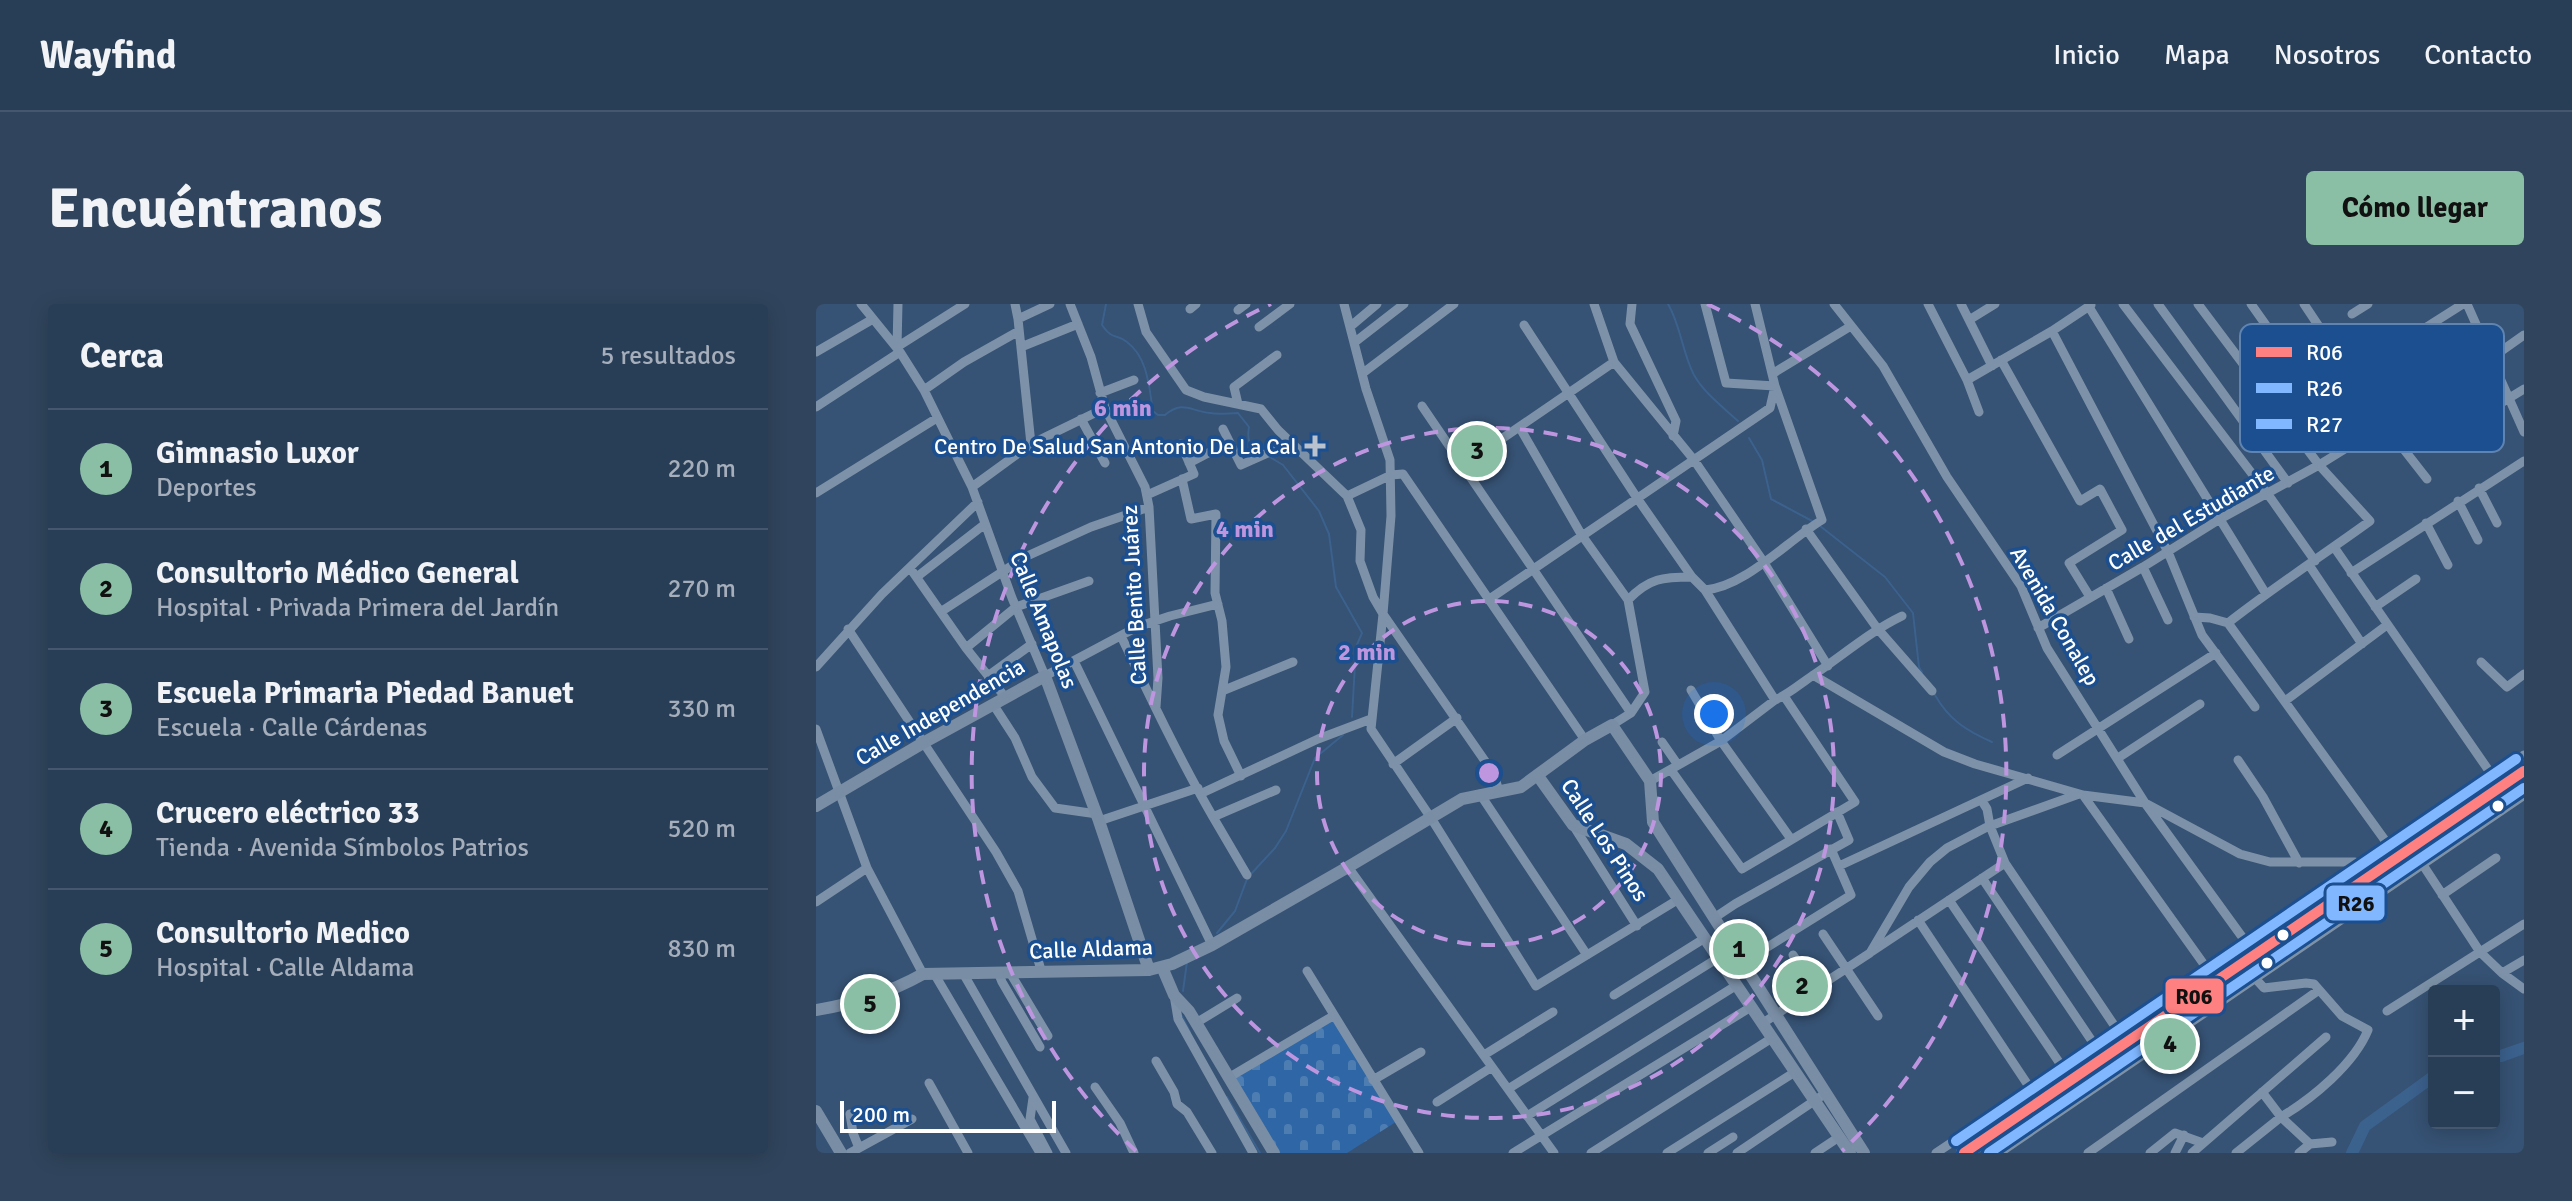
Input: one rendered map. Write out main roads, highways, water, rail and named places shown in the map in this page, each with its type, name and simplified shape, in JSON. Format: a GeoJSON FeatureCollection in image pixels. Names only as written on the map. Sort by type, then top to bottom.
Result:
{"type":"FeatureCollection","features":[{"type":"Feature","properties":{"kind":"highway"},"geometry":{"type":"LineString","coordinates":[[1964,1153],[2056,1082],[2496,782],[2524,771]]}},
{"type":"Feature","properties":{"kind":"highway"},"geometry":{"type":"LineString","coordinates":[[1993,1153],[2524,791]]}},
{"type":"Feature","properties":{"kind":"waterway"},"geometry":{"type":"LineString","coordinates":[[1106,304],[1102,325],[1109,333],[1127,342],[1139,356],[1153,411],[1165,415],[1182,407],[1213,414],[1238,413],[1249,427],[1249,441],[1256,453]]}},
{"type":"Feature","properties":{"kind":"waterway"},"geometry":{"type":"LineString","coordinates":[[1668,304],[1698,382],[1738,421]]}},
{"type":"Feature","properties":{"kind":"waterway"},"geometry":{"type":"LineString","coordinates":[[1749,438],[1762,460],[1771,499],[1814,522]]}},
{"type":"Feature","properties":{"kind":"waterway"},"geometry":{"type":"LineString","coordinates":[[1270,457],[1283,465],[1319,511],[1329,534],[1336,587],[1362,633],[1356,647],[1352,717]]}},
{"type":"Feature","properties":{"kind":"waterway"},"geometry":{"type":"LineString","coordinates":[[1820,526],[1885,577],[1913,613],[1922,672]]}},
{"type":"Feature","properties":{"kind":"waterway"},"geometry":{"type":"LineString","coordinates":[[1935,695],[1959,724],[1992,742]]}},
{"type":"Feature","properties":{"kind":"waterway"},"geometry":{"type":"LineString","coordinates":[[1251,874],[1286,831],[1315,758],[1343,735]]}},
{"type":"Feature","properties":{"kind":"waterway"},"geometry":{"type":"LineString","coordinates":[[1217,933],[1235,911],[1247,879]]}},
{"type":"Feature","properties":{"kind":"waterway"},"geometry":{"type":"LineString","coordinates":[[1183,991],[1187,962]]}},
{"type":"Feature","properties":{"kind":"waterway"},"geometry":{"type":"LineString","coordinates":[[1182,1016],[1190,1032]]}},
{"type":"Feature","properties":{"kind":"waterway"},"geometry":{"type":"LineString","coordinates":[[2500,1056],[2524,1048]]}},
{"type":"Feature","properties":{"kind":"waterway"},"geometry":{"type":"LineString","coordinates":[[2352,1153],[2365,1126],[2428,1080]]}},
{"type":"Feature","properties":{"kind":"waterway"},"geometry":{"type":"LineString","coordinates":[[1227,1097],[1260,1153]]}},
{"type":"Feature","properties":{"kind":"place","name":"Centro De Salud San Antonio De La Cal"},"geometry":{"type":"Point","coordinates":[1315,446]}},
{"type":"Feature","properties":{"kind":"place","name":"Escuela Primaria Piedad Banuet"},"geometry":{"type":"Point","coordinates":[1477,451]}},
{"type":"Feature","properties":{"kind":"place","name":"Gimnasio Luxor"},"geometry":{"type":"Point","coordinates":[1739,949]}},
{"type":"Feature","properties":{"kind":"place","name":"Consultorio Médico General"},"geometry":{"type":"Point","coordinates":[1802,986]}},
{"type":"Feature","properties":{"kind":"place","name":"Consultorio Medico"},"geometry":{"type":"Point","coordinates":[870,1004]}},
{"type":"Feature","properties":{"kind":"place","name":"Crucero eléctrico 33"},"geometry":{"type":"Point","coordinates":[2170,1044]}}]}
